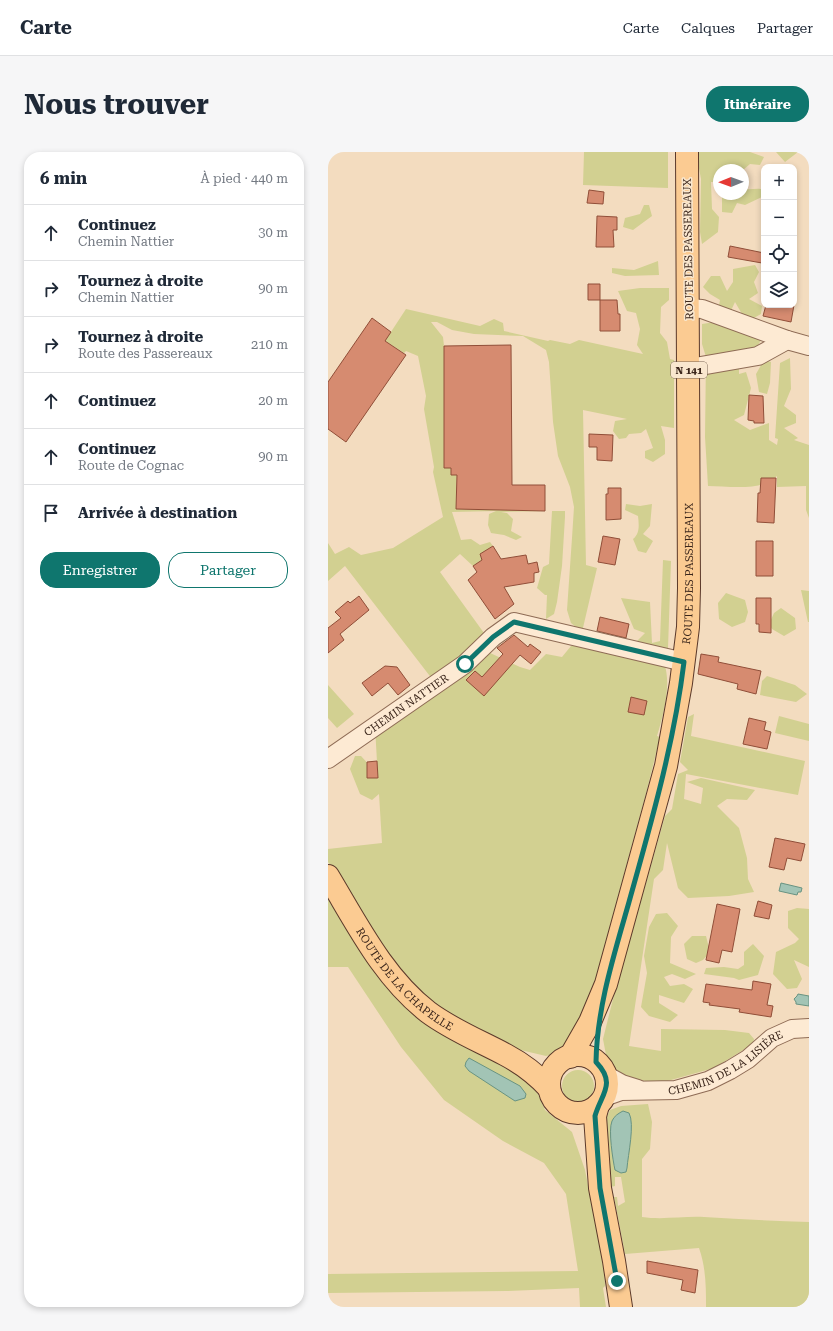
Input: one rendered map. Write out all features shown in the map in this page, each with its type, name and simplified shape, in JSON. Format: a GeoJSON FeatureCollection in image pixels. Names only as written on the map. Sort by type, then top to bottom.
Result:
{"type":"FeatureCollection","features":[{"type":"Feature","properties":{"kind":"main road","name":"ROUTE DES PASSEREAUX"},"geometry":{"type":"LineString","coordinates":[[600,1068],[596,1040],[606,984],[666,766],[678,706],[688,627],[689,308],[687,152]]}},
{"type":"Feature","properties":{"kind":"main road","name":"ROUTE DE LA CHAPELLE"},"geometry":{"type":"LineString","coordinates":[[328,876],[385,968],[407,993],[428,1012],[476,1041],[507,1055],[540,1078],[549,1088]]}},
{"type":"Feature","properties":{"kind":"main road","name":"ROUTE DES PASSEREAUX"},"geometry":{"type":"LineString","coordinates":[[564,1060],[590,1022],[606,984]]}},
{"type":"Feature","properties":{"kind":"main road","name":"ROUTE DE LA CHAPELLE"},"geometry":{"type":"LineString","coordinates":[[507,1055],[564,1060]]}},
{"type":"Feature","properties":{"kind":"main road"},"geometry":{"type":"LineString","coordinates":[[564,1060],[579,1056],[588,1058],[600,1068]]}},
{"type":"Feature","properties":{"kind":"main road","name":"N 141"},"geometry":{"type":"LineString","coordinates":[[549,1088],[551,1074],[564,1060]]}},
{"type":"Feature","properties":{"kind":"main road","name":"N 141"},"geometry":{"type":"LineString","coordinates":[[600,1068],[606,1081],[606,1089],[595,1116],[600,1188],[621,1307]]}},
{"type":"Feature","properties":{"kind":"main road"},"geometry":{"type":"LineString","coordinates":[[549,1088],[557,1104],[564,1110],[573,1113],[582,1113],[590,1110],[601,1101]]}},
{"type":"Feature","properties":{"kind":"main road","name":"N 141"},"geometry":{"type":"LineString","coordinates":[[573,1113],[600,1188]]}},
{"type":"Feature","properties":{"kind":"street"},"geometry":{"type":"LineString","coordinates":[[689,308],[702,309],[787,340],[809,346]]}},
{"type":"Feature","properties":{"kind":"street"},"geometry":{"type":"LineString","coordinates":[[689,368],[758,356],[787,340]]}},
{"type":"Feature","properties":{"kind":"street","name":"CHEMIN NATTIER"},"geometry":{"type":"LineString","coordinates":[[328,759],[465,664],[493,637],[514,622],[684,662]]}},
{"type":"Feature","properties":{"kind":"street","name":"CHEMIN DE LA LISIÈRE"},"geometry":{"type":"LineString","coordinates":[[601,1101],[621,1091],[676,1090],[708,1081],[748,1059],[772,1038],[792,1030],[809,1028]]}},
{"type":"Feature","properties":{"kind":"street","name":"CHEMIN DE LA LISIÈRE"},"geometry":{"type":"LineString","coordinates":[[600,1068],[622,1084],[640,1090]]}},
{"type":"Feature","properties":{"kind":"shaded area"},"geometry":{"type":"Polygon","coordinates":[[[584,152],[668,152],[668,188],[583,185],[584,152]]]}},
{"type":"Feature","properties":{"kind":"shaded area"},"geometry":{"type":"Polygon","coordinates":[[[696,152],[750,152],[764,157],[760,165],[713,164],[713,182],[711,182],[712,209],[719,217],[718,232],[702,244],[700,232],[701,179],[696,152]]]}},
{"type":"Feature","properties":{"kind":"shaded area"},"geometry":{"type":"Polygon","coordinates":[[[776,152],[798,152],[785,162],[776,152]]]}},
{"type":"Feature","properties":{"kind":"shaded area"},"geometry":{"type":"Polygon","coordinates":[[[749,189],[761,189],[761,197],[745,205],[737,203],[732,213],[722,212],[722,200],[749,200],[749,189]]]}},
{"type":"Feature","properties":{"kind":"shaded area"},"geometry":{"type":"Polygon","coordinates":[[[644,205],[649,205],[652,216],[633,230],[623,227],[625,218],[640,214],[644,205]]]}},
{"type":"Feature","properties":{"kind":"shaded area"},"geometry":{"type":"Polygon","coordinates":[[[658,261],[659,275],[625,276],[612,273],[612,268],[634,270],[658,261]]]}},
{"type":"Feature","properties":{"kind":"shaded area"},"geometry":{"type":"Polygon","coordinates":[[[755,265],[759,272],[754,282],[758,293],[749,299],[761,305],[761,314],[752,319],[742,314],[735,302],[729,315],[718,310],[720,300],[710,294],[703,287],[711,276],[720,276],[727,291],[733,282],[733,269],[755,265]]]}},
{"type":"Feature","properties":{"kind":"shaded area"},"geometry":{"type":"Polygon","coordinates":[[[640,288],[669,288],[669,300],[661,307],[660,333],[667,342],[670,359],[674,360],[674,428],[661,426],[665,440],[665,454],[653,462],[645,458],[645,451],[653,448],[646,429],[641,433],[629,434],[626,438],[619,439],[613,431],[615,421],[627,419],[583,410],[586,565],[597,568],[582,632],[571,623],[567,610],[574,507],[570,487],[558,456],[553,422],[549,362],[546,350],[523,336],[474,334],[452,330],[437,322],[431,322],[443,337],[444,413],[449,424],[451,468],[457,475],[456,508],[545,511],[501,512],[507,513],[513,519],[511,531],[522,537],[516,540],[504,535],[491,533],[488,525],[489,514],[496,511],[452,512],[461,540],[471,539],[480,545],[490,542],[493,546],[480,554],[482,560],[473,566],[460,554],[440,572],[489,640],[488,652],[530,670],[546,654],[562,657],[571,646],[585,644],[664,663],[666,671],[666,700],[657,736],[660,737],[592,992],[567,1051],[546,1056],[512,1048],[451,1022],[410,983],[379,944],[328,862],[328,849],[382,843],[379,794],[372,800],[360,794],[350,769],[355,756],[361,756],[372,768],[378,780],[375,726],[436,684],[345,566],[328,581],[328,543],[335,554],[349,547],[361,555],[393,548],[443,517],[433,472],[434,467],[424,409],[426,396],[418,356],[406,351],[404,353],[385,341],[406,309],[480,326],[494,319],[503,323],[504,331],[548,341],[550,340],[570,344],[579,340],[643,354],[637,345],[640,329],[636,313],[627,311],[618,291],[640,288]]]}},
{"type":"Feature","properties":{"kind":"shaded area"},"geometry":{"type":"Polygon","coordinates":[[[722,321],[758,333],[761,340],[753,354],[739,364],[739,374],[746,372],[751,388],[744,415],[734,420],[750,430],[769,423],[769,440],[777,445],[778,439],[775,438],[780,363],[790,358],[791,389],[784,406],[796,415],[796,423],[784,428],[798,438],[794,440],[809,445],[809,518],[806,510],[806,486],[777,487],[777,476],[771,481],[754,486],[708,486],[705,437],[706,357],[702,344],[702,324],[722,321]]]}},
{"type":"Feature","properties":{"kind":"shaded area"},"geometry":{"type":"Polygon","coordinates":[[[764,360],[771,362],[770,383],[767,394],[759,392],[756,374],[764,360]]]}},
{"type":"Feature","properties":{"kind":"shaded area"},"geometry":{"type":"Polygon","coordinates":[[[626,504],[640,506],[652,504],[650,526],[643,534],[653,541],[646,553],[638,551],[633,539],[638,531],[638,516],[625,510],[626,504]]]}},
{"type":"Feature","properties":{"kind":"shaded area"},"geometry":{"type":"Polygon","coordinates":[[[552,511],[565,511],[565,517],[562,566],[557,602],[554,614],[546,619],[547,595],[537,588],[543,567],[549,564],[552,511]]]}},
{"type":"Feature","properties":{"kind":"shaded area"},"geometry":{"type":"Polygon","coordinates":[[[663,560],[671,561],[668,648],[637,647],[636,642],[645,633],[634,629],[621,598],[650,602],[652,643],[660,641],[663,560]]]}},
{"type":"Feature","properties":{"kind":"shaded area"},"geometry":{"type":"Polygon","coordinates":[[[801,590],[809,591],[809,622],[808,622],[801,590]]]}},
{"type":"Feature","properties":{"kind":"shaded area"},"geometry":{"type":"Polygon","coordinates":[[[726,593],[745,600],[748,612],[745,622],[732,627],[719,619],[718,603],[726,593]]]}},
{"type":"Feature","properties":{"kind":"shaded area"},"geometry":{"type":"Polygon","coordinates":[[[781,608],[795,618],[796,629],[784,636],[772,629],[769,624],[774,613],[781,608]]]}},
{"type":"Feature","properties":{"kind":"shaded area"},"geometry":{"type":"Polygon","coordinates":[[[767,676],[795,685],[807,694],[796,702],[760,695],[762,681],[767,676]]]}},
{"type":"Feature","properties":{"kind":"shaded area"},"geometry":{"type":"Polygon","coordinates":[[[328,685],[354,714],[337,728],[328,718],[328,685]]]}},
{"type":"Feature","properties":{"kind":"shaded area"},"geometry":{"type":"Polygon","coordinates":[[[694,714],[691,736],[805,761],[798,795],[686,774],[684,799],[701,804],[703,788],[687,782],[701,778],[755,790],[747,800],[727,799],[717,806],[739,828],[747,858],[748,879],[754,892],[729,896],[688,898],[678,888],[667,843],[663,870],[654,879],[629,1046],[661,1051],[661,1029],[725,1030],[749,1033],[754,1039],[753,1044],[714,1068],[664,1082],[621,1077],[614,1069],[606,1055],[603,1039],[665,816],[672,809],[678,774],[688,770],[680,762],[688,717],[694,714]]]}},
{"type":"Feature","properties":{"kind":"shaded area"},"geometry":{"type":"Polygon","coordinates":[[[779,716],[809,724],[809,741],[775,733],[779,716]]]}},
{"type":"Feature","properties":{"kind":"shaded area"},"geometry":{"type":"Polygon","coordinates":[[[781,883],[802,888],[801,892],[798,892],[797,895],[779,891],[781,883]]]}},
{"type":"Feature","properties":{"kind":"shaded area"},"geometry":{"type":"Polygon","coordinates":[[[328,885],[379,969],[510,1065],[532,1084],[545,1110],[572,1132],[585,1170],[604,1265],[605,1286],[603,1288],[606,1307],[580,1307],[579,1288],[507,1291],[328,1293],[328,1274],[578,1271],[566,1194],[544,1163],[503,1141],[444,1100],[401,1047],[348,967],[328,967],[328,885]]]}},
{"type":"Feature","properties":{"kind":"shaded area"},"geometry":{"type":"Polygon","coordinates":[[[797,908],[809,909],[809,967],[794,960],[802,979],[797,988],[787,989],[773,974],[776,952],[795,943],[799,939],[788,928],[788,911],[797,908]]]}},
{"type":"Feature","properties":{"kind":"shaded area"},"geometry":{"type":"Polygon","coordinates":[[[667,913],[678,926],[671,937],[670,963],[696,974],[685,979],[672,974],[664,977],[670,986],[684,984],[693,989],[684,1003],[659,995],[659,1003],[678,1015],[670,1022],[649,1016],[641,1007],[647,973],[644,956],[649,927],[656,914],[667,913]]]}},
{"type":"Feature","properties":{"kind":"shaded area"},"geometry":{"type":"Polygon","coordinates":[[[692,936],[706,936],[710,952],[703,960],[696,963],[687,959],[684,944],[692,936]]]}},
{"type":"Feature","properties":{"kind":"shaded area"},"geometry":{"type":"Polygon","coordinates":[[[753,944],[764,956],[758,975],[739,980],[704,974],[706,968],[724,967],[738,969],[744,965],[744,952],[753,944]]]}},
{"type":"Feature","properties":{"kind":"shaded area"},"geometry":{"type":"Polygon","coordinates":[[[798,994],[809,996],[809,1006],[796,1004],[794,999],[798,994]]]}},
{"type":"Feature","properties":{"kind":"shaded area"},"geometry":{"type":"Polygon","coordinates":[[[469,1058],[520,1086],[526,1094],[525,1098],[515,1101],[469,1071],[465,1066],[469,1058]]]}},
{"type":"Feature","properties":{"kind":"shaded area"},"geometry":{"type":"Polygon","coordinates":[[[578,1070],[587,1073],[591,1077],[594,1086],[591,1095],[587,1099],[578,1102],[569,1099],[565,1095],[562,1086],[565,1077],[569,1073],[578,1070]]]}},
{"type":"Feature","properties":{"kind":"shaded area"},"geometry":{"type":"Polygon","coordinates":[[[648,1104],[652,1122],[650,1149],[642,1159],[642,1217],[704,1217],[809,1222],[809,1307],[706,1307],[706,1285],[699,1248],[625,1254],[614,1197],[617,1197],[618,1206],[625,1202],[621,1177],[615,1177],[615,1186],[611,1187],[606,1165],[604,1123],[610,1110],[621,1106],[648,1104]]]}},
{"type":"Feature","properties":{"kind":"shaded area"},"geometry":{"type":"Polygon","coordinates":[[[623,1111],[629,1113],[631,1118],[631,1132],[627,1168],[626,1172],[621,1173],[615,1170],[610,1131],[613,1119],[623,1111]]]}},
{"type":"Feature","properties":{"kind":"building"},"geometry":{"type":"Polygon","coordinates":[[[589,190],[604,192],[603,204],[587,203],[589,190]]]}},
{"type":"Feature","properties":{"kind":"building"},"geometry":{"type":"Polygon","coordinates":[[[597,216],[617,217],[617,230],[613,230],[614,247],[596,247],[597,216]]]}},
{"type":"Feature","properties":{"kind":"building"},"geometry":{"type":"Polygon","coordinates":[[[730,246],[761,252],[761,263],[728,257],[730,246]]]}},
{"type":"Feature","properties":{"kind":"building"},"geometry":{"type":"Polygon","coordinates":[[[588,284],[600,284],[600,300],[588,300],[588,284]]]}},
{"type":"Feature","properties":{"kind":"building"},"geometry":{"type":"Polygon","coordinates":[[[600,300],[617,300],[618,314],[620,314],[620,331],[600,331],[600,300]]]}},
{"type":"Feature","properties":{"kind":"building"},"geometry":{"type":"Polygon","coordinates":[[[765,308],[793,308],[791,322],[763,316],[765,308]]]}},
{"type":"Feature","properties":{"kind":"building"},"geometry":{"type":"Polygon","coordinates":[[[372,318],[391,332],[385,341],[406,355],[346,442],[328,429],[328,382],[372,318]]]}},
{"type":"Feature","properties":{"kind":"building"},"geometry":{"type":"Polygon","coordinates":[[[511,345],[512,485],[545,485],[545,511],[456,509],[457,475],[451,475],[451,468],[444,468],[444,346],[511,345]]]}},
{"type":"Feature","properties":{"kind":"building"},"geometry":{"type":"Polygon","coordinates":[[[749,395],[763,396],[764,423],[754,423],[754,421],[748,420],[749,395]]]}},
{"type":"Feature","properties":{"kind":"building"},"geometry":{"type":"Polygon","coordinates":[[[589,434],[613,435],[612,461],[597,460],[597,447],[589,447],[589,434]]]}},
{"type":"Feature","properties":{"kind":"building"},"geometry":{"type":"Polygon","coordinates":[[[761,478],[776,478],[774,523],[757,522],[758,493],[760,493],[761,478]]]}},
{"type":"Feature","properties":{"kind":"building"},"geometry":{"type":"Polygon","coordinates":[[[608,488],[621,488],[621,519],[606,520],[606,494],[608,494],[608,488]]]}},
{"type":"Feature","properties":{"kind":"building"},"geometry":{"type":"Polygon","coordinates":[[[603,536],[620,539],[615,565],[598,562],[603,536]]]}},
{"type":"Feature","properties":{"kind":"building"},"geometry":{"type":"Polygon","coordinates":[[[756,541],[773,541],[773,576],[756,576],[756,541]]]}},
{"type":"Feature","properties":{"kind":"building"},"geometry":{"type":"Polygon","coordinates":[[[493,546],[501,559],[526,555],[528,564],[537,562],[539,572],[534,573],[534,582],[504,587],[514,604],[495,619],[468,580],[477,572],[473,566],[482,560],[480,554],[493,546]]]}},
{"type":"Feature","properties":{"kind":"building"},"geometry":{"type":"Polygon","coordinates":[[[359,596],[369,610],[340,634],[344,640],[328,653],[328,628],[341,618],[335,612],[348,601],[350,603],[359,596]]]}},
{"type":"Feature","properties":{"kind":"building"},"geometry":{"type":"Polygon","coordinates":[[[756,598],[771,598],[771,633],[759,632],[759,624],[756,624],[756,598]]]}},
{"type":"Feature","properties":{"kind":"building"},"geometry":{"type":"Polygon","coordinates":[[[600,617],[629,624],[626,638],[597,631],[600,617]]]}},
{"type":"Feature","properties":{"kind":"building"},"geometry":{"type":"Polygon","coordinates":[[[514,635],[528,647],[530,644],[541,652],[531,664],[520,655],[484,696],[466,680],[475,671],[482,677],[503,654],[497,648],[514,635]]]}},
{"type":"Feature","properties":{"kind":"building"},"geometry":{"type":"Polygon","coordinates":[[[701,654],[719,657],[718,662],[761,671],[756,694],[737,689],[738,684],[698,674],[701,654]]]}},
{"type":"Feature","properties":{"kind":"building"},"geometry":{"type":"Polygon","coordinates":[[[385,666],[397,667],[410,685],[398,695],[388,683],[372,696],[362,683],[385,666]]]}},
{"type":"Feature","properties":{"kind":"building"},"geometry":{"type":"Polygon","coordinates":[[[631,697],[647,701],[644,715],[628,712],[631,697]]]}},
{"type":"Feature","properties":{"kind":"building"},"geometry":{"type":"Polygon","coordinates":[[[749,718],[766,722],[764,730],[771,732],[767,749],[743,744],[749,718]]]}},
{"type":"Feature","properties":{"kind":"building"},"geometry":{"type":"Polygon","coordinates":[[[377,761],[378,778],[367,778],[367,762],[377,761]]]}},
{"type":"Feature","properties":{"kind":"building"},"geometry":{"type":"Polygon","coordinates":[[[775,838],[805,844],[801,861],[787,858],[784,870],[769,867],[775,838]]]}},
{"type":"Feature","properties":{"kind":"building"},"geometry":{"type":"Polygon","coordinates":[[[758,901],[772,905],[769,919],[754,916],[758,901]]]}},
{"type":"Feature","properties":{"kind":"building"},"geometry":{"type":"Polygon","coordinates":[[[717,904],[740,909],[732,952],[722,950],[719,963],[706,960],[717,904]]]}},
{"type":"Feature","properties":{"kind":"building"},"geometry":{"type":"Polygon","coordinates":[[[753,981],[771,984],[767,1005],[773,1006],[771,1017],[739,1012],[740,1009],[709,1005],[710,1003],[703,1002],[706,984],[752,990],[753,981]]]}},
{"type":"Feature","properties":{"kind":"building"},"geometry":{"type":"Polygon","coordinates":[[[647,1261],[698,1270],[695,1293],[681,1290],[683,1280],[647,1273],[647,1261]]]}},
{"type":"Feature","properties":{"kind":"route"},"geometry":{"type":"LineString","coordinates":[[465,664],[493,637],[514,622],[684,662],[678,706],[666,766],[606,984],[596,1040],[596,1062],[601,1068],[606,1081],[604,1097],[598,1105],[595,1116],[600,1188],[617,1281]]}}]}
